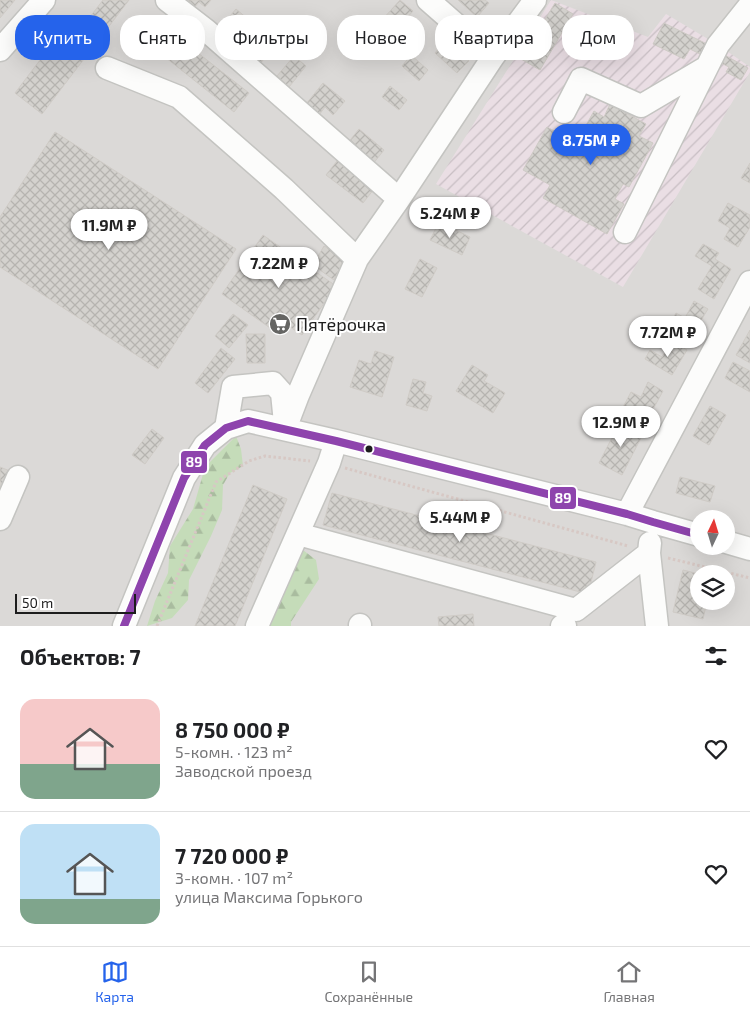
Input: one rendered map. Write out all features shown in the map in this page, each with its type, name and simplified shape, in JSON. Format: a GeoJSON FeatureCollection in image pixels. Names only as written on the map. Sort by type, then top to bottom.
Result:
{"type":"FeatureCollection","features":[{"type":"Feature","properties":{"kind":"street"},"geometry":{"type":"LineString","coordinates":[[0,50],[44,0]]}},
{"type":"Feature","properties":{"kind":"street"},"geometry":{"type":"LineString","coordinates":[[167,0],[208,31],[400,199]]}},
{"type":"Feature","properties":{"kind":"street"},"geometry":{"type":"LineString","coordinates":[[428,0],[445,15]]}},
{"type":"Feature","properties":{"kind":"street"},"geometry":{"type":"LineString","coordinates":[[524,15],[535,0]]}},
{"type":"Feature","properties":{"kind":"street"},"geometry":{"type":"LineString","coordinates":[[625,232],[718,45],[750,6]]}},
{"type":"Feature","properties":{"kind":"street"},"geometry":{"type":"LineString","coordinates":[[285,429],[357,259],[400,199],[491,60]]}},
{"type":"Feature","properties":{"kind":"street"},"geometry":{"type":"LineString","coordinates":[[564,112],[581,79],[641,106],[707,67]]}},
{"type":"Feature","properties":{"kind":"street"},"geometry":{"type":"LineString","coordinates":[[107,68],[179,97],[284,189],[357,259]]}},
{"type":"Feature","properties":{"kind":"street"},"geometry":{"type":"LineString","coordinates":[[628,514],[750,282]]}},
{"type":"Feature","properties":{"kind":"street"},"geometry":{"type":"LineString","coordinates":[[226,428],[233,387],[273,383],[282,393],[285,429]]}},
{"type":"Feature","properties":{"kind":"street"},"geometry":{"type":"LineString","coordinates":[[124,626],[184,478],[205,445],[226,428],[248,421],[628,514],[690,532]]}},
{"type":"Feature","properties":{"kind":"street"},"geometry":{"type":"LineString","coordinates":[[256,626],[329,463],[336,441]]}},
{"type":"Feature","properties":{"kind":"street"},"geometry":{"type":"LineString","coordinates":[[0,519],[18,476]]}},
{"type":"Feature","properties":{"kind":"street"},"geometry":{"type":"LineString","coordinates":[[653,522],[649,553],[657,626]]}},
{"type":"Feature","properties":{"kind":"street"},"geometry":{"type":"LineString","coordinates":[[298,534],[567,622],[649,553]]}},
{"type":"Feature","properties":{"kind":"street"},"geometry":{"type":"LineString","coordinates":[[735,545],[750,549]]}},
{"type":"Feature","properties":{"kind":"path"},"geometry":{"type":"LineString","coordinates":[[157,626],[216,482],[249,461],[265,456],[329,463],[649,553],[750,578]]}},
{"type":"Feature","properties":{"kind":"shaded area"},"geometry":{"type":"Polygon","coordinates":[[[0,0],[750,0],[750,626],[0,626],[0,0]]]}},
{"type":"Feature","properties":{"kind":"shaded area"},"geometry":{"type":"Polygon","coordinates":[[[551,0],[590,15],[562,15],[562,60],[634,60],[634,32],[648,37],[666,14],[718,45],[750,67],[750,72],[623,287],[436,184],[514,60],[552,60],[552,15],[542,15],[551,0]]]}},
{"type":"Feature","properties":{"kind":"green space"},"geometry":{"type":"Polygon","coordinates":[[[236,436],[241,449],[243,466],[230,473],[223,485],[222,510],[189,580],[188,600],[172,618],[147,626],[155,601],[168,573],[170,546],[193,509],[205,467],[236,436]]]}},
{"type":"Feature","properties":{"kind":"green space"},"geometry":{"type":"Polygon","coordinates":[[[303,550],[316,560],[319,579],[291,622],[291,626],[268,626],[303,550]]]}},
{"type":"Feature","properties":{"kind":"building"},"geometry":{"type":"Polygon","coordinates":[[[0,0],[15,0],[0,18],[0,0]]]}},
{"type":"Feature","properties":{"kind":"building"},"geometry":{"type":"Polygon","coordinates":[[[103,0],[129,0],[110,25],[110,15],[91,15],[103,0]]]}},
{"type":"Feature","properties":{"kind":"building"},"geometry":{"type":"Polygon","coordinates":[[[180,0],[211,0],[205,7],[199,2],[192,10],[180,0]]]}},
{"type":"Feature","properties":{"kind":"building"},"geometry":{"type":"Polygon","coordinates":[[[400,0],[413,11],[409,15],[387,15],[400,0]]]}},
{"type":"Feature","properties":{"kind":"building"},"geometry":{"type":"Polygon","coordinates":[[[458,0],[485,0],[489,3],[479,15],[475,15],[458,0]]]}},
{"type":"Feature","properties":{"kind":"building"},"geometry":{"type":"Polygon","coordinates":[[[555,3],[573,14],[562,15],[562,33],[552,50],[552,15],[548,15],[555,3]]]}},
{"type":"Feature","properties":{"kind":"building"},"geometry":{"type":"Polygon","coordinates":[[[236,9],[243,15],[231,15],[236,9]]]}},
{"type":"Feature","properties":{"kind":"building"},"geometry":{"type":"Polygon","coordinates":[[[664,23],[709,45],[704,56],[690,49],[684,59],[653,44],[664,23]]]}},
{"type":"Feature","properties":{"kind":"building"},"geometry":{"type":"Polygon","coordinates":[[[721,53],[748,68],[741,80],[726,72],[729,67],[717,61],[721,53]]]}},
{"type":"Feature","properties":{"kind":"building"},"geometry":{"type":"Polygon","coordinates":[[[205,59],[249,93],[234,112],[169,60],[205,59]]]}},
{"type":"Feature","properties":{"kind":"building"},"geometry":{"type":"Polygon","coordinates":[[[40,60],[83,60],[42,114],[15,93],[40,60]]]}},
{"type":"Feature","properties":{"kind":"building"},"geometry":{"type":"Polygon","coordinates":[[[253,60],[263,60],[259,65],[253,60]]]}},
{"type":"Feature","properties":{"kind":"building"},"geometry":{"type":"Polygon","coordinates":[[[291,60],[299,60],[306,66],[289,87],[277,76],[291,60]]]}},
{"type":"Feature","properties":{"kind":"building"},"geometry":{"type":"Polygon","coordinates":[[[407,60],[417,60],[428,70],[419,81],[402,66],[407,60]]]}},
{"type":"Feature","properties":{"kind":"building"},"geometry":{"type":"Polygon","coordinates":[[[443,60],[469,61],[457,73],[443,60]]]}},
{"type":"Feature","properties":{"kind":"building"},"geometry":{"type":"Polygon","coordinates":[[[523,60],[546,60],[540,70],[523,60]]]}},
{"type":"Feature","properties":{"kind":"building"},"geometry":{"type":"Polygon","coordinates":[[[323,83],[345,101],[333,115],[325,107],[319,115],[306,104],[323,83]]]}},
{"type":"Feature","properties":{"kind":"building"},"geometry":{"type":"Polygon","coordinates":[[[390,86],[407,100],[399,110],[382,97],[390,86]]]}},
{"type":"Feature","properties":{"kind":"building"},"geometry":{"type":"Polygon","coordinates":[[[610,104],[646,124],[639,136],[653,143],[629,187],[623,184],[615,199],[624,204],[607,234],[543,198],[550,185],[523,170],[547,127],[576,143],[594,111],[604,117],[610,104]]]}},
{"type":"Feature","properties":{"kind":"building"},"geometry":{"type":"Polygon","coordinates":[[[359,129],[384,150],[372,165],[347,144],[359,129]]]}},
{"type":"Feature","properties":{"kind":"building"},"geometry":{"type":"Polygon","coordinates":[[[55,132],[236,249],[158,369],[0,267],[0,217],[55,132]]]}},
{"type":"Feature","properties":{"kind":"building"},"geometry":{"type":"Polygon","coordinates":[[[337,161],[374,189],[363,203],[326,175],[337,161]]]}},
{"type":"Feature","properties":{"kind":"building"},"geometry":{"type":"Polygon","coordinates":[[[750,163],[750,183],[741,178],[750,163]]]}},
{"type":"Feature","properties":{"kind":"building"},"geometry":{"type":"Polygon","coordinates":[[[728,203],[750,215],[750,227],[738,247],[724,239],[730,228],[718,221],[728,203]]]}},
{"type":"Feature","properties":{"kind":"building"},"geometry":{"type":"Polygon","coordinates":[[[439,222],[470,237],[462,255],[430,240],[439,222]]]}},
{"type":"Feature","properties":{"kind":"building"},"geometry":{"type":"Polygon","coordinates":[[[263,235],[336,286],[302,335],[287,325],[280,335],[222,294],[263,235]]]}},
{"type":"Feature","properties":{"kind":"building"},"geometry":{"type":"Polygon","coordinates":[[[703,244],[719,253],[715,259],[731,269],[714,299],[698,289],[712,266],[695,256],[703,244]]]}},
{"type":"Feature","properties":{"kind":"building"},"geometry":{"type":"Polygon","coordinates":[[[324,246],[345,257],[334,280],[313,265],[324,246]]]}},
{"type":"Feature","properties":{"kind":"building"},"geometry":{"type":"Polygon","coordinates":[[[420,259],[437,268],[422,297],[405,289],[420,259]]]}},
{"type":"Feature","properties":{"kind":"building"},"geometry":{"type":"Polygon","coordinates":[[[694,301],[708,309],[692,335],[671,322],[676,313],[685,318],[694,301]]]}},
{"type":"Feature","properties":{"kind":"building"},"geometry":{"type":"Polygon","coordinates":[[[233,314],[248,325],[229,348],[215,336],[233,314]]]}},
{"type":"Feature","properties":{"kind":"building"},"geometry":{"type":"Polygon","coordinates":[[[750,330],[750,363],[736,355],[750,330]]]}},
{"type":"Feature","properties":{"kind":"building"},"geometry":{"type":"Polygon","coordinates":[[[246,334],[265,334],[265,363],[247,363],[246,334]]]}},
{"type":"Feature","properties":{"kind":"building"},"geometry":{"type":"Polygon","coordinates":[[[672,341],[687,350],[672,375],[645,359],[650,350],[662,357],[672,341]]]}},
{"type":"Feature","properties":{"kind":"building"},"geometry":{"type":"Polygon","coordinates":[[[221,348],[235,359],[208,393],[195,383],[221,348]]]}},
{"type":"Feature","properties":{"kind":"building"},"geometry":{"type":"Polygon","coordinates":[[[375,351],[394,357],[382,397],[350,387],[359,360],[371,364],[375,351]]]}},
{"type":"Feature","properties":{"kind":"building"},"geometry":{"type":"Polygon","coordinates":[[[733,362],[750,371],[750,392],[725,378],[733,362]]]}},
{"type":"Feature","properties":{"kind":"building"},"geometry":{"type":"Polygon","coordinates":[[[472,365],[488,375],[484,381],[505,393],[493,413],[456,391],[472,365]]]}},
{"type":"Feature","properties":{"kind":"building"},"geometry":{"type":"Polygon","coordinates":[[[413,379],[426,382],[423,393],[432,396],[427,411],[406,405],[413,379]]]}},
{"type":"Feature","properties":{"kind":"building"},"geometry":{"type":"Polygon","coordinates":[[[648,382],[663,391],[645,424],[621,411],[631,392],[641,397],[648,382]]]}},
{"type":"Feature","properties":{"kind":"building"},"geometry":{"type":"Polygon","coordinates":[[[710,406],[726,415],[709,445],[693,436],[710,406]]]}},
{"type":"Feature","properties":{"kind":"building"},"geometry":{"type":"Polygon","coordinates":[[[621,420],[644,432],[622,475],[599,463],[621,420]]]}},
{"type":"Feature","properties":{"kind":"building"},"geometry":{"type":"Polygon","coordinates":[[[152,429],[164,438],[145,464],[132,455],[152,429]]]}},
{"type":"Feature","properties":{"kind":"building"},"geometry":{"type":"Polygon","coordinates":[[[0,467],[10,471],[0,496],[0,467]]]}},
{"type":"Feature","properties":{"kind":"building"},"geometry":{"type":"Polygon","coordinates":[[[680,477],[715,486],[710,502],[676,493],[680,477]]]}},
{"type":"Feature","properties":{"kind":"building"},"geometry":{"type":"Polygon","coordinates":[[[253,485],[287,499],[235,626],[195,626],[253,485]]]}},
{"type":"Feature","properties":{"kind":"building"},"geometry":{"type":"Polygon","coordinates":[[[332,493],[596,562],[588,594],[323,525],[332,493]]]}},
{"type":"Feature","properties":{"kind":"building"},"geometry":{"type":"Polygon","coordinates":[[[683,570],[690,572],[690,610],[705,610],[703,619],[673,612],[683,570]]]}},
{"type":"Feature","properties":{"kind":"building"},"geometry":{"type":"Polygon","coordinates":[[[473,614],[474,626],[439,626],[438,617],[473,614]]]}},
{"type":"Feature","properties":{"kind":"transit line","name":"89"},"geometry":{"type":"LineString","coordinates":[[124,626],[184,478],[205,445],[226,428],[248,421],[336,441],[627,514],[690,532]]}},
{"type":"Feature","properties":{"kind":"place","name":"Пятёрочка"},"geometry":{"type":"Point","coordinates":[280,324]}}]}
